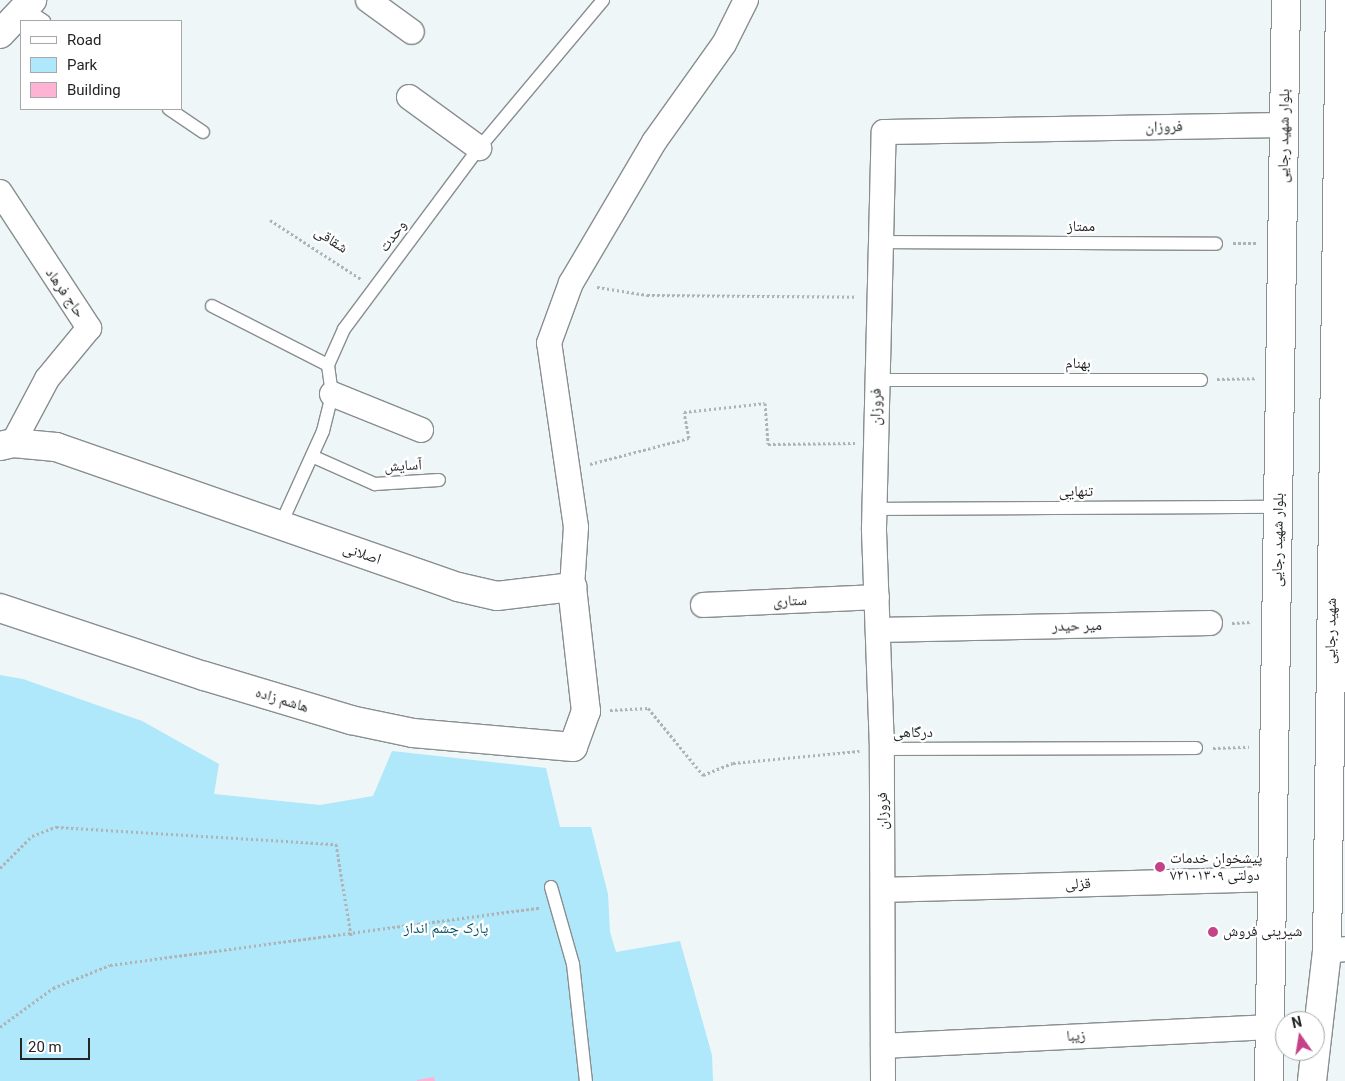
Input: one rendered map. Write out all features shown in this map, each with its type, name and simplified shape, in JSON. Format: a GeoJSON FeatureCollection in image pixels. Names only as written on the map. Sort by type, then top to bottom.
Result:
{"type":"FeatureCollection","features":[{"type":"Feature","properties":{"kind":"main road","name":"بلوار شهید رجایی"},"geometry":{"type":"LineString","coordinates":[[1269,1081],[1286,0]]}},
{"type":"Feature","properties":{"kind":"main road","name":"شهید رجایی"},"geometry":{"type":"LineString","coordinates":[[1312,1081],[1336,949],[1342,107],[1340,0]]}},
{"type":"Feature","properties":{"kind":"main road"},"geometry":{"type":"LineString","coordinates":[[0,34],[34,10]]}},
{"type":"Feature","properties":{"kind":"main road","name":"اصلانی"},"geometry":{"type":"LineString","coordinates":[[7,444],[56,447],[280,526],[497,596],[572,587]]}},
{"type":"Feature","properties":{"kind":"main road"},"geometry":{"type":"LineString","coordinates":[[572,587],[586,711]]}},
{"type":"Feature","properties":{"kind":"main road","name":"هاشم زاده"},"geometry":{"type":"LineString","coordinates":[[0,608],[351,720],[413,733],[574,747],[586,711]]}},
{"type":"Feature","properties":{"kind":"street"},"geometry":{"type":"LineString","coordinates":[[368,0],[412,32]]}},
{"type":"Feature","properties":{"kind":"street"},"geometry":{"type":"LineString","coordinates":[[572,587],[576,527],[570,469],[549,343],[571,282],[654,142],[724,44],[746,0]]}},
{"type":"Feature","properties":{"kind":"street"},"geometry":{"type":"LineString","coordinates":[[409,97],[478,148]]}},
{"type":"Feature","properties":{"kind":"street","name":"فروزان"},"geometry":{"type":"LineString","coordinates":[[883,1081],[882,749],[874,509],[878,297],[884,132],[1284,125]]}},
{"type":"Feature","properties":{"kind":"street","name":"حاج فرهاد"},"geometry":{"type":"LineString","coordinates":[[0,192],[89,328],[48,379],[7,444]]}},
{"type":"Feature","properties":{"kind":"street"},"geometry":{"type":"LineString","coordinates":[[332,394],[421,430]]}},
{"type":"Feature","properties":{"kind":"street","name":"ستاری"},"geometry":{"type":"LineString","coordinates":[[703,605],[877,598]]}},
{"type":"Feature","properties":{"kind":"street","name":"میر حیدر"},"geometry":{"type":"LineString","coordinates":[[878,630],[1210,623]]}},
{"type":"Feature","properties":{"kind":"street","name":"قزلی"},"geometry":{"type":"LineString","coordinates":[[883,890],[1273,879]]}},
{"type":"Feature","properties":{"kind":"street","name":"زیبا"},"geometry":{"type":"LineString","coordinates":[[883,1046],[1270,1026]]}},
{"type":"Feature","properties":{"kind":"lane","name":"وحدت"},"geometry":{"type":"LineString","coordinates":[[328,365],[344,329],[478,148],[603,0]]}},
{"type":"Feature","properties":{"kind":"lane"},"geometry":{"type":"LineString","coordinates":[[170,110],[203,132]]}},
{"type":"Feature","properties":{"kind":"lane","name":"ممتاز"},"geometry":{"type":"LineString","coordinates":[[880,242],[1216,244]]}},
{"type":"Feature","properties":{"kind":"lane"},"geometry":{"type":"LineString","coordinates":[[212,306],[328,365],[332,394],[314,457],[280,526]]}},
{"type":"Feature","properties":{"kind":"lane","name":"بهنام"},"geometry":{"type":"LineString","coordinates":[[876,380],[1201,380]]}},
{"type":"Feature","properties":{"kind":"lane","name":"آسایش"},"geometry":{"type":"LineString","coordinates":[[314,457],[375,484],[439,480]]}},
{"type":"Feature","properties":{"kind":"lane","name":"تنهایی"},"geometry":{"type":"LineString","coordinates":[[874,509],[1278,507]]}},
{"type":"Feature","properties":{"kind":"lane","name":"درگاهی"},"geometry":{"type":"LineString","coordinates":[[882,749],[1196,748]]}},
{"type":"Feature","properties":{"kind":"lane"},"geometry":{"type":"LineString","coordinates":[[551,887],[573,964],[586,1081]]}},
{"type":"Feature","properties":{"kind":"path","name":"شقاقی"},"geometry":{"type":"LineString","coordinates":[[270,220],[374,288]]}},
{"type":"Feature","properties":{"kind":"path"},"geometry":{"type":"LineString","coordinates":[[1216,244],[1282,243]]}},
{"type":"Feature","properties":{"kind":"path"},"geometry":{"type":"LineString","coordinates":[[571,282],[647,295],[878,297]]}},
{"type":"Feature","properties":{"kind":"path"},"geometry":{"type":"LineString","coordinates":[[1201,380],[1279,377]]}},
{"type":"Feature","properties":{"kind":"path"},"geometry":{"type":"LineString","coordinates":[[570,469],[689,438],[684,412],[765,403],[768,444],[875,443]]}},
{"type":"Feature","properties":{"kind":"path"},"geometry":{"type":"LineString","coordinates":[[1210,623],[1276,621]]}},
{"type":"Feature","properties":{"kind":"path","name":"درگاهی"},"geometry":{"type":"LineString","coordinates":[[586,711],[648,708],[703,775],[733,762],[882,749]]}},
{"type":"Feature","properties":{"kind":"path"},"geometry":{"type":"LineString","coordinates":[[1196,748],[1274,747]]}},
{"type":"Feature","properties":{"kind":"path"},"geometry":{"type":"LineString","coordinates":[[0,868],[32,836],[56,827],[336,844],[351,936]]}},
{"type":"Feature","properties":{"kind":"path"},"geometry":{"type":"LineString","coordinates":[[0,1027],[53,988],[110,965],[351,936],[556,905]]}},
{"type":"Feature","properties":{"kind":"green space","name":"پارک چشم انداز"},"geometry":{"type":"Polygon","coordinates":[[[0,675],[23,679],[142,721],[219,764],[214,794],[320,805],[373,796],[392,751],[546,768],[560,827],[591,827],[608,894],[610,932],[616,952],[680,941],[712,1055],[713,1081],[0,1081],[0,675]]]}},
{"type":"Feature","properties":{"kind":"building"},"geometry":{"type":"Polygon","coordinates":[[[434,1077],[435,1081],[417,1081],[417,1080],[434,1077]]]}},
{"type":"Feature","properties":{"kind":"place","name":"پیشخوان خدمات دولتی ۷۲۱۰۱۳۰۹"},"geometry":{"type":"Point","coordinates":[1160,867]}},
{"type":"Feature","properties":{"kind":"place","name":"شیرینی فروش"},"geometry":{"type":"Point","coordinates":[1213,932]}}]}
